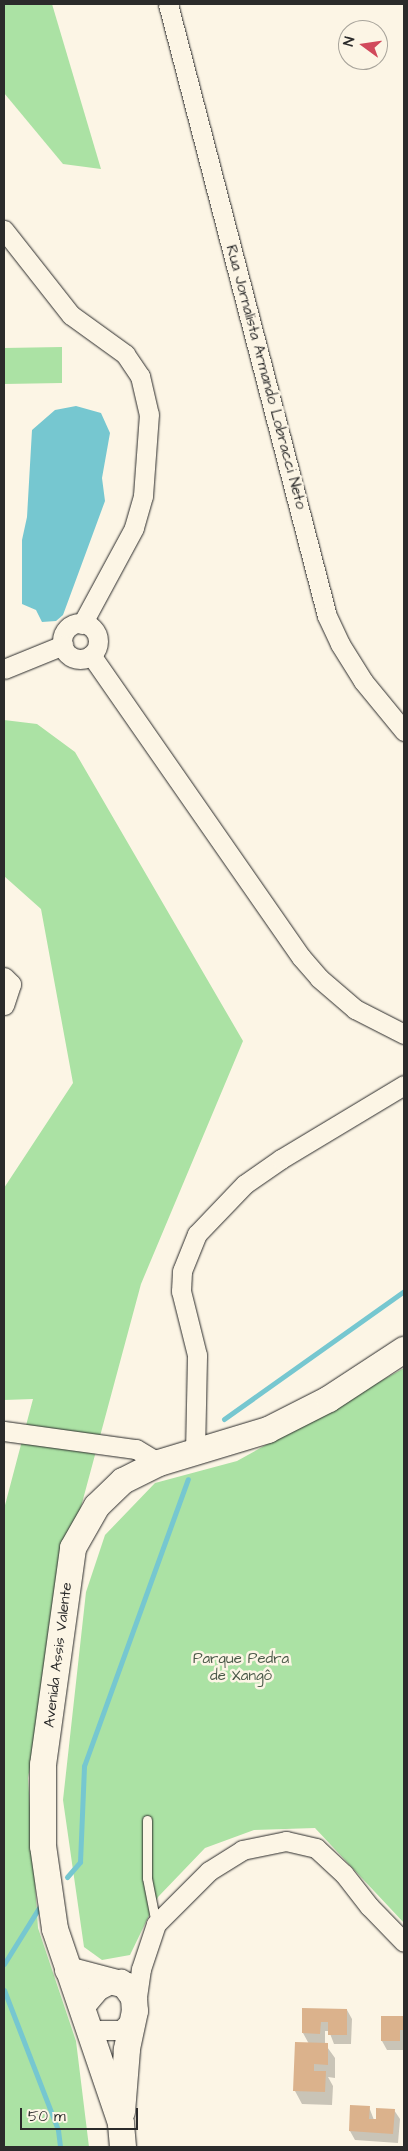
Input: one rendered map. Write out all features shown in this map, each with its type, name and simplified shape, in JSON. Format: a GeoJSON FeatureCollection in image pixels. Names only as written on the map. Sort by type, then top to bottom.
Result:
{"type":"FeatureCollection","features":[{"type":"Feature","properties":{"kind":"main road","name":"Avenida Assis Valente"},"geometry":{"type":"LineString","coordinates":[[122,2135],[87,2020],[54,1929],[48,1891],[42,1810],[43,1765],[65,1593],[73,1548],[97,1506],[123,1481],[159,1463],[268,1430],[329,1399],[404,1350]]}},
{"type":"Feature","properties":{"kind":"main road"},"geometry":{"type":"LineString","coordinates":[[68,1970],[116,1982],[130,1990],[135,2011],[127,2050],[122,2135]]}},
{"type":"Feature","properties":{"kind":"street","name":"Rua Jornalista Armando Lobracci Neto"},"geometry":{"type":"LineString","coordinates":[[168,4],[327,616],[340,644],[363,681],[404,731]]}},
{"type":"Feature","properties":{"kind":"street"},"geometry":{"type":"LineString","coordinates":[[4,230],[71,315],[125,354],[140,376],[149,414],[143,496],[134,528],[82,624],[67,630],[63,646]]}},
{"type":"Feature","properties":{"kind":"street"},"geometry":{"type":"LineString","coordinates":[[82,624],[92,629],[98,639],[91,655]]}},
{"type":"Feature","properties":{"kind":"street"},"geometry":{"type":"LineString","coordinates":[[63,646],[74,658],[91,655]]}},
{"type":"Feature","properties":{"kind":"street"},"geometry":{"type":"LineString","coordinates":[[4,669],[63,646]]}},
{"type":"Feature","properties":{"kind":"street"},"geometry":{"type":"LineString","coordinates":[[91,655],[301,957],[319,978],[355,1009],[404,1034]]}},
{"type":"Feature","properties":{"kind":"street"},"geometry":{"type":"LineString","coordinates":[[4,977],[10,984],[4,1005]]}},
{"type":"Feature","properties":{"kind":"street"},"geometry":{"type":"LineString","coordinates":[[195,1452],[197,1355],[181,1291],[182,1271],[197,1234],[210,1216],[252,1179],[404,1086]]}},
{"type":"Feature","properties":{"kind":"street"},"geometry":{"type":"LineString","coordinates":[[4,1431],[136,1449],[159,1463]]}},
{"type":"Feature","properties":{"kind":"street"},"geometry":{"type":"LineString","coordinates":[[146,1948],[135,2011],[121,2030],[87,2020],[99,1990],[116,1982],[136,1965],[146,1948],[156,1924],[209,1872],[242,1850],[286,1841],[316,1848],[344,1874],[369,1906],[404,1942]]}},
{"type":"Feature","properties":{"kind":"lane"},"geometry":{"type":"LineString","coordinates":[[147,1820],[147,1878],[156,1924]]}},
{"type":"Feature","properties":{"kind":"green space"},"geometry":{"type":"Polygon","coordinates":[[[4,4],[52,4],[101,169],[63,164],[4,93],[4,4]]]}},
{"type":"Feature","properties":{"kind":"green space"},"geometry":{"type":"Polygon","coordinates":[[[62,347],[62,383],[4,384],[4,348],[62,347]]]}},
{"type":"Feature","properties":{"kind":"green space"},"geometry":{"type":"Polygon","coordinates":[[[4,720],[37,724],[75,752],[243,1041],[141,1284],[71,1544],[28,1778],[38,1928],[76,2041],[89,2147],[4,2147],[4,1509],[33,1399],[4,1400],[4,1188],[73,1083],[41,909],[4,876],[4,720]]]}},
{"type":"Feature","properties":{"kind":"green space","name":"Parque Pedra de Xangô"},"geometry":{"type":"Polygon","coordinates":[[[404,1368],[404,1923],[315,1828],[254,1830],[205,1848],[158,1897],[130,1955],[102,1960],[84,1947],[63,1800],[86,1592],[105,1535],[155,1483],[237,1461],[404,1368]]]}},
{"type":"Feature","properties":{"kind":"water"},"geometry":{"type":"Polygon","coordinates":[[[76,406],[101,413],[110,433],[102,478],[105,501],[63,615],[56,621],[42,622],[36,610],[22,604],[22,540],[27,517],[32,430],[55,410],[76,406]]]}},
{"type":"Feature","properties":{"kind":"building"},"geometry":{"type":"Polygon","coordinates":[[[302,2008],[347,2009],[347,2035],[328,2035],[328,2022],[321,2022],[320,2034],[302,2033],[302,2008]]]}},
{"type":"Feature","properties":{"kind":"building"},"geometry":{"type":"Polygon","coordinates":[[[381,2016],[404,2016],[404,2030],[400,2030],[400,2041],[381,2041],[381,2016]]]}},
{"type":"Feature","properties":{"kind":"building"},"geometry":{"type":"Polygon","coordinates":[[[295,2042],[328,2043],[328,2065],[314,2064],[314,2071],[326,2071],[325,2092],[293,2091],[295,2042]]]}},
{"type":"Feature","properties":{"kind":"building"},"geometry":{"type":"Polygon","coordinates":[[[350,2105],[370,2106],[369,2119],[376,2119],[376,2108],[395,2109],[393,2134],[349,2131],[350,2105]]]}},
{"type":"Feature","properties":{"kind":"waterway"},"geometry":{"type":"LineString","coordinates":[[224,1419],[404,1291]]}},
{"type":"Feature","properties":{"kind":"waterway"},"geometry":{"type":"LineString","coordinates":[[67,1877],[80,1862],[84,1766],[188,1479]]}},
{"type":"Feature","properties":{"kind":"waterway"},"geometry":{"type":"LineString","coordinates":[[4,1964],[42,1903]]}},
{"type":"Feature","properties":{"kind":"waterway"},"geometry":{"type":"LineString","coordinates":[[4,1990],[58,2130],[60,2147]]}}]}
